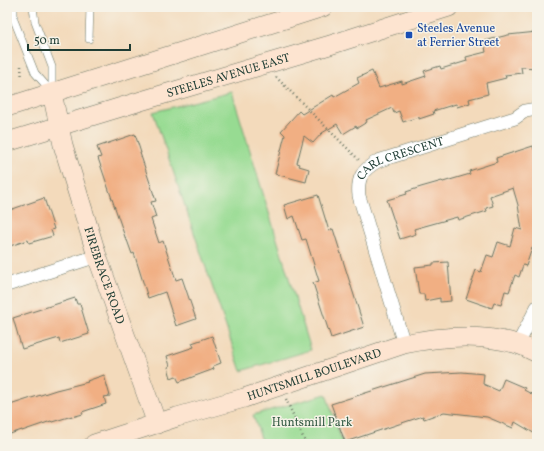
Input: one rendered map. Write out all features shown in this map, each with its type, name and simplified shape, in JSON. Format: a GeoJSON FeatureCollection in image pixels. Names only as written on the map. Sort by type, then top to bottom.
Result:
{"type":"FeatureCollection","features":[{"type":"Feature","properties":{"kind":"street"},"geometry":{"type":"LineString","coordinates":[[7,107],[322,7]]}},
{"type":"Feature","properties":{"kind":"street","name":"STEELES AVENUE EAST"},"geometry":{"type":"LineString","coordinates":[[7,142],[58,125],[330,45],[445,8]]}},
{"type":"Feature","properties":{"kind":"street","name":"FIREBRACE ROAD"},"geometry":{"type":"LineString","coordinates":[[52,92],[62,145],[98,256],[157,424]]}},
{"type":"Feature","properties":{"kind":"street","name":"CARL CRESCENT"},"geometry":{"type":"LineString","coordinates":[[404,344],[359,196],[359,179],[366,168],[378,160],[515,118],[525,111],[537,109]]}},
{"type":"Feature","properties":{"kind":"street"},"geometry":{"type":"LineString","coordinates":[[7,285],[98,256]]}},
{"type":"Feature","properties":{"kind":"street"},"geometry":{"type":"LineString","coordinates":[[518,344],[537,307]]}},
{"type":"Feature","properties":{"kind":"street","name":"HUNTSMILL BOULEVARD"},"geometry":{"type":"LineString","coordinates":[[94,444],[244,398],[404,344],[424,340],[484,337],[518,344],[537,353]]}},
{"type":"Feature","properties":{"kind":"lane"},"geometry":{"type":"LineString","coordinates":[[14,7],[14,20],[35,73],[52,92]]}},
{"type":"Feature","properties":{"kind":"lane"},"geometry":{"type":"LineString","coordinates":[[33,7],[35,22],[52,67],[52,92]]}},
{"type":"Feature","properties":{"kind":"lane"},"geometry":{"type":"LineString","coordinates":[[89,39],[90,7]]}},
{"type":"Feature","properties":{"kind":"path"},"geometry":{"type":"LineString","coordinates":[[274,74],[366,168]]}},
{"type":"Feature","properties":{"kind":"path"},"geometry":{"type":"LineString","coordinates":[[280,386],[306,444]]}},
{"type":"Feature","properties":{"kind":"green space"},"geometry":{"type":"Polygon","coordinates":[[[232,92],[311,350],[241,371],[153,112],[232,92]]]}},
{"type":"Feature","properties":{"kind":"green space","name":"Huntsmill Park"},"geometry":{"type":"Polygon","coordinates":[[[326,394],[343,444],[263,444],[253,415],[326,394]]]}},
{"type":"Feature","properties":{"kind":"building"},"geometry":{"type":"Polygon","coordinates":[[[537,32],[537,68],[521,67],[522,73],[505,75],[506,78],[486,83],[488,94],[469,99],[470,103],[457,107],[456,104],[433,111],[434,114],[419,119],[419,117],[403,122],[399,111],[394,113],[392,108],[366,120],[367,122],[357,128],[356,126],[343,134],[337,124],[322,133],[313,143],[304,136],[297,163],[300,164],[299,166],[309,169],[306,182],[275,174],[285,135],[281,131],[299,111],[302,114],[333,95],[334,97],[359,83],[357,78],[372,71],[379,88],[402,81],[402,84],[426,76],[424,71],[440,66],[441,69],[467,61],[466,57],[486,52],[484,41],[508,35],[537,32]]]}},
{"type":"Feature","properties":{"kind":"building"},"geometry":{"type":"Polygon","coordinates":[[[135,134],[156,201],[151,202],[156,217],[151,219],[159,243],[163,241],[176,280],[182,278],[196,319],[176,326],[165,292],[148,298],[134,253],[132,254],[126,240],[98,158],[101,157],[97,147],[135,134]]]}},
{"type":"Feature","properties":{"kind":"building"},"geometry":{"type":"Polygon","coordinates":[[[533,146],[537,158],[537,249],[532,248],[526,266],[523,265],[519,277],[515,275],[509,292],[505,291],[501,305],[494,303],[492,308],[466,299],[476,270],[481,272],[487,255],[493,257],[498,242],[510,246],[515,228],[522,230],[518,205],[513,188],[490,196],[493,206],[486,208],[487,211],[458,220],[457,217],[414,229],[416,234],[400,239],[387,200],[407,194],[406,192],[421,187],[470,174],[469,171],[497,162],[496,158],[533,146]]]}},
{"type":"Feature","properties":{"kind":"building"},"geometry":{"type":"Polygon","coordinates":[[[318,195],[329,231],[333,229],[364,327],[331,338],[313,283],[319,281],[306,239],[302,240],[294,216],[288,219],[284,205],[318,195]]]}},
{"type":"Feature","properties":{"kind":"building"},"geometry":{"type":"Polygon","coordinates":[[[44,198],[54,229],[51,230],[53,236],[29,243],[28,240],[7,247],[7,211],[44,198]]]}},
{"type":"Feature","properties":{"kind":"building"},"geometry":{"type":"Polygon","coordinates":[[[448,262],[451,301],[440,302],[440,298],[425,301],[424,294],[419,294],[415,267],[433,265],[433,263],[448,262]]]}},
{"type":"Feature","properties":{"kind":"building"},"geometry":{"type":"Polygon","coordinates":[[[75,298],[77,304],[80,304],[89,334],[60,343],[59,338],[22,349],[13,318],[75,298]]]}},
{"type":"Feature","properties":{"kind":"building"},"geometry":{"type":"Polygon","coordinates":[[[212,336],[221,363],[213,366],[214,369],[179,382],[176,376],[171,378],[167,356],[194,347],[192,343],[212,336]]]}},
{"type":"Feature","properties":{"kind":"building"},"geometry":{"type":"Polygon","coordinates":[[[462,372],[484,374],[483,384],[499,391],[504,379],[525,388],[524,390],[537,397],[537,435],[515,422],[513,428],[487,417],[444,412],[424,419],[423,416],[345,442],[331,404],[425,374],[462,372]]]}},
{"type":"Feature","properties":{"kind":"building"},"geometry":{"type":"Polygon","coordinates":[[[104,375],[110,396],[104,397],[106,404],[82,412],[83,414],[51,421],[7,435],[7,406],[56,390],[88,382],[87,381],[104,375]]]}},
{"type":"Feature","properties":{"kind":"place","name":"Steeles Avenue at Ferrier Street"},"geometry":{"type":"Point","coordinates":[409,35]}}]}
